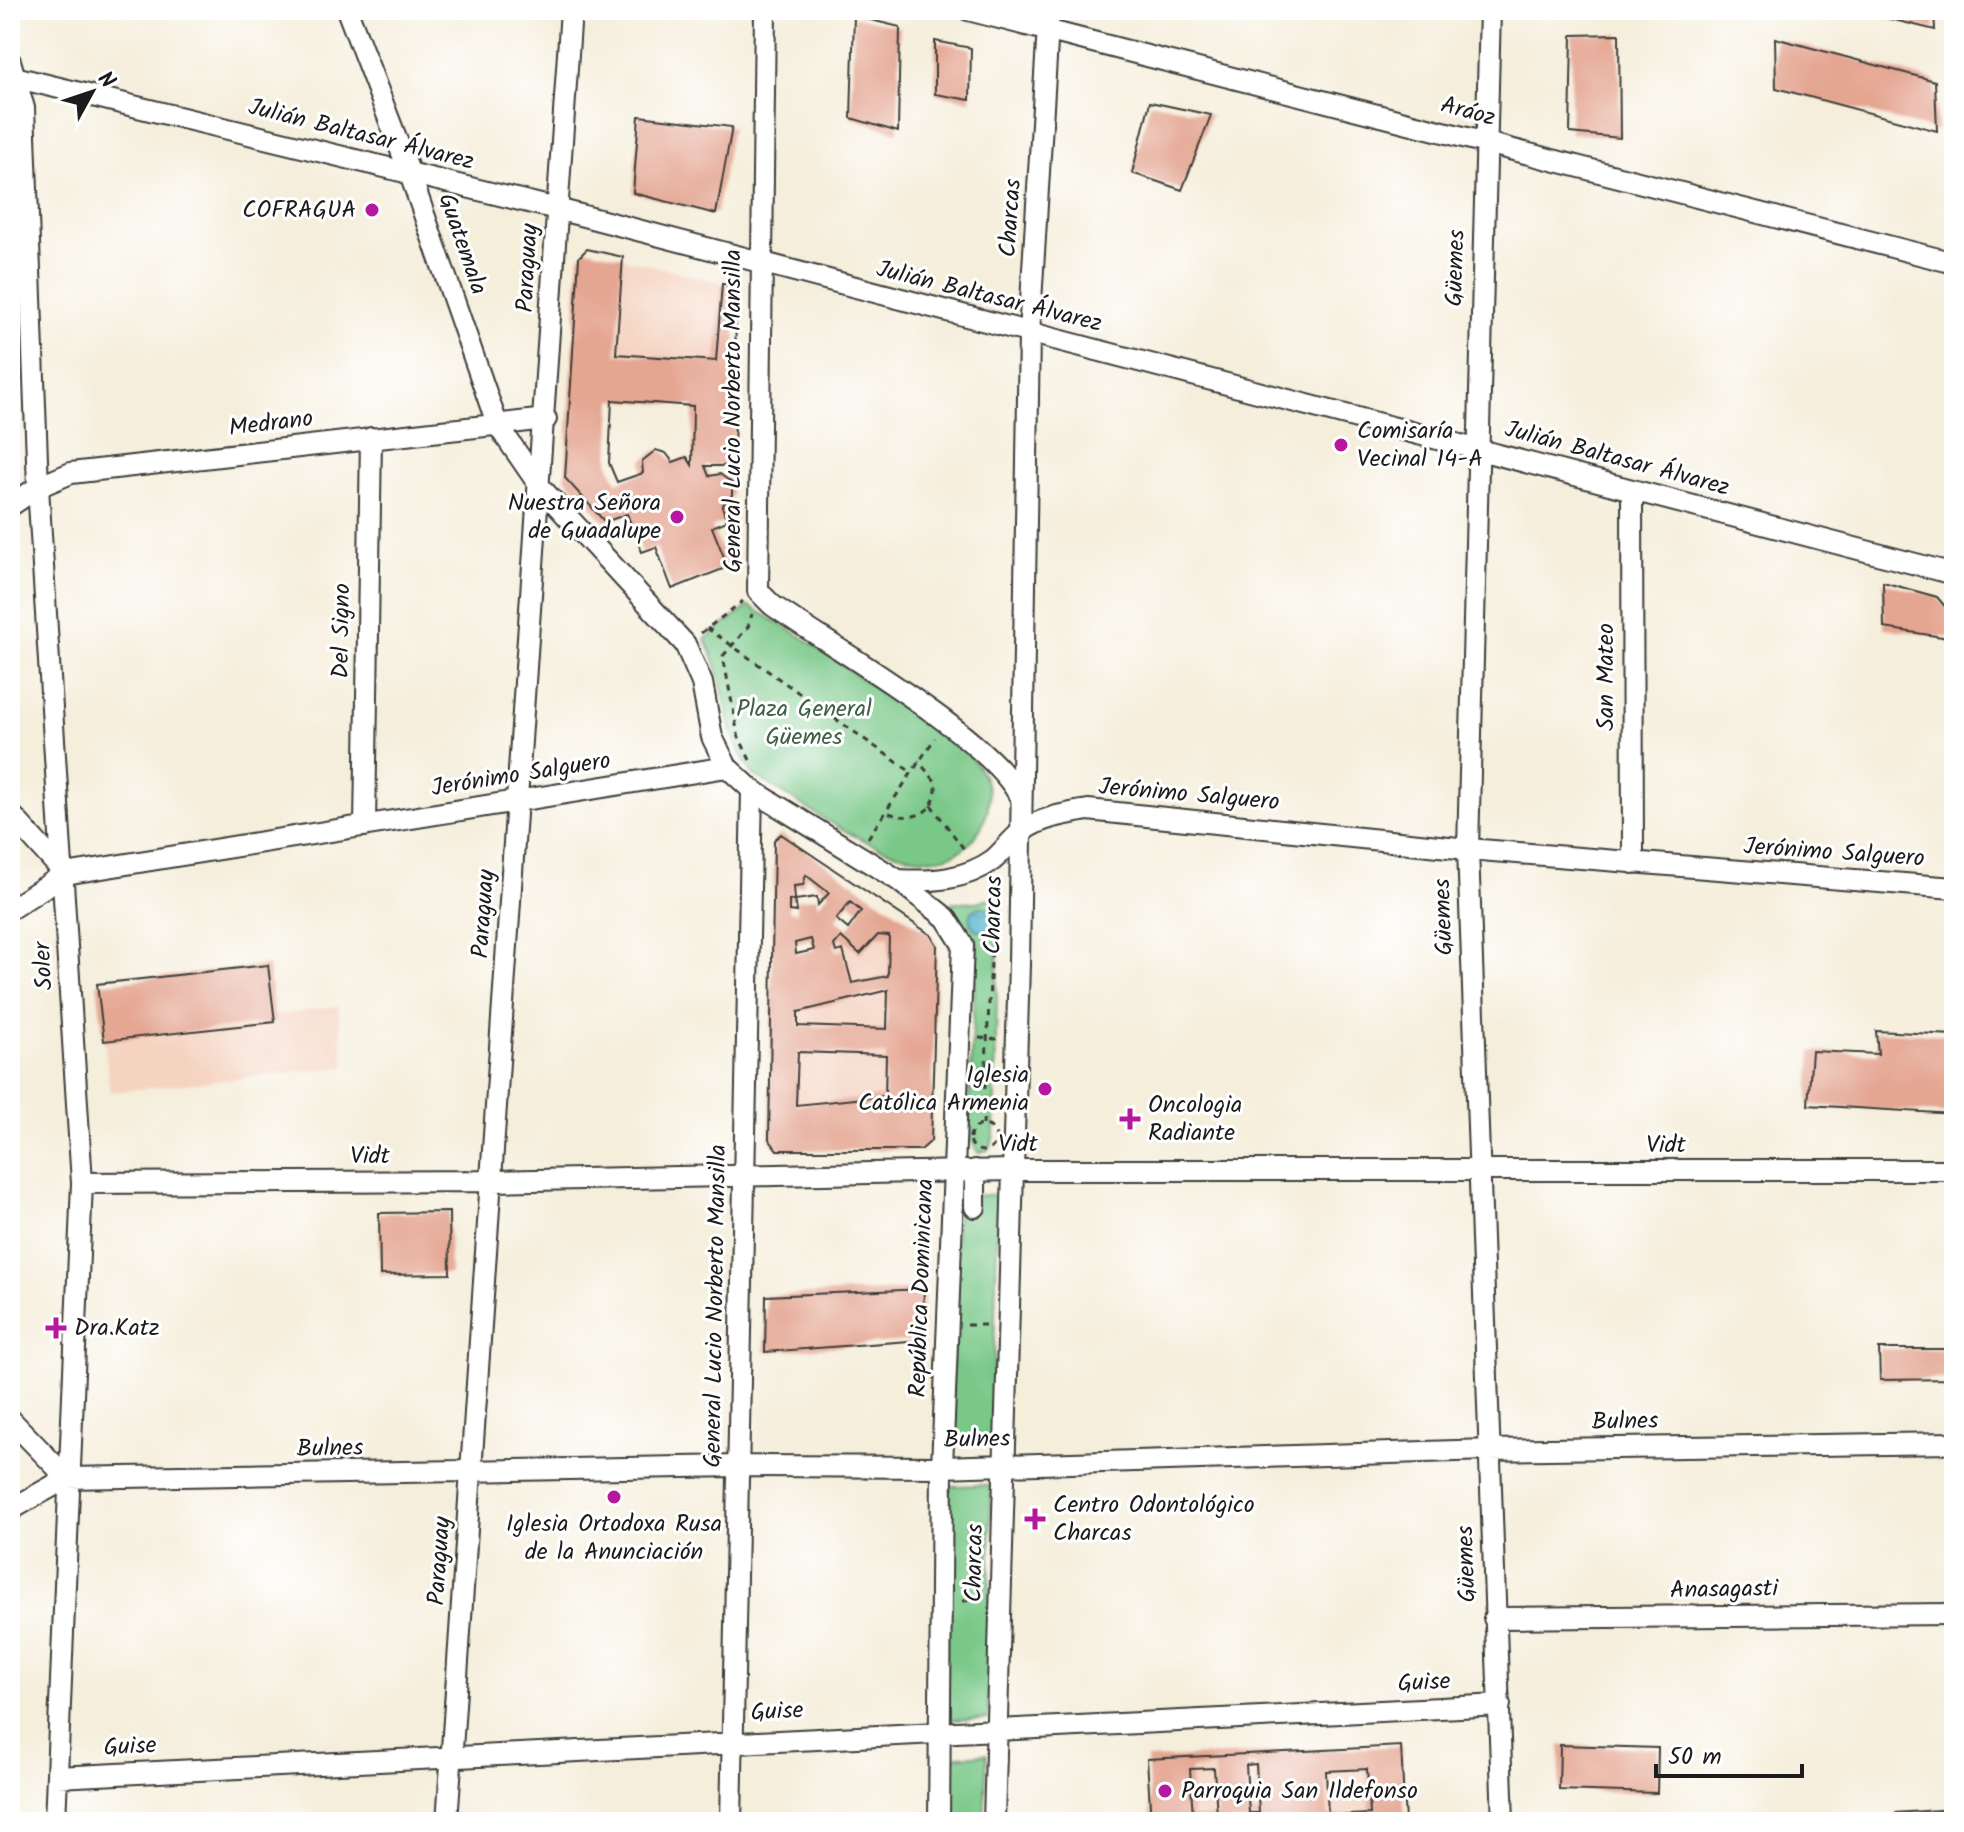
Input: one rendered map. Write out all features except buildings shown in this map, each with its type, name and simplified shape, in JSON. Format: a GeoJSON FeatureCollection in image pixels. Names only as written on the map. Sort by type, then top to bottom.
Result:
{"type":"FeatureCollection","features":[{"type":"Feature","properties":{"kind":"street","name":"Guatemala"},"geometry":{"type":"LineString","coordinates":[[347,10],[410,174],[497,424],[541,488]]}},
{"type":"Feature","properties":{"kind":"street","name":"Paraguay"},"geometry":{"type":"LineString","coordinates":[[447,1822],[546,419],[571,10]]}},
{"type":"Feature","properties":{"kind":"street","name":"General Lucio Norberto Mansilla"},"geometry":{"type":"LineString","coordinates":[[758,591],[765,10]]}},
{"type":"Feature","properties":{"kind":"street","name":"Aráoz"},"geometry":{"type":"LineString","coordinates":[[968,10],[1049,20],[1486,144],[1954,263]]}},
{"type":"Feature","properties":{"kind":"street","name":"Güemes"},"geometry":{"type":"LineString","coordinates":[[1490,10],[1468,849],[1477,1171],[1503,1822]]}},
{"type":"Feature","properties":{"kind":"street","name":"Charcas"},"geometry":{"type":"LineString","coordinates":[[994,1822],[1019,964],[1029,334],[1049,20]]}},
{"type":"Feature","properties":{"kind":"street","name":"Julián Baltasar Álvarez"},"geometry":{"type":"LineString","coordinates":[[11,74],[557,209],[760,265],[1954,574]]}},
{"type":"Feature","properties":{"kind":"street","name":"Soler"},"geometry":{"type":"LineString","coordinates":[[11,74],[24,108],[38,487],[65,874],[82,1183],[67,1478],[55,1822]]}},
{"type":"Feature","properties":{"kind":"street","name":"Medrano"},"geometry":{"type":"LineString","coordinates":[[10,506],[38,487],[71,473],[546,419]]}},
{"type":"Feature","properties":{"kind":"street","name":"Del Signo"},"geometry":{"type":"LineString","coordinates":[[365,826],[371,438]]}},
{"type":"Feature","properties":{"kind":"street"},"geometry":{"type":"LineString","coordinates":[[541,488],[685,644],[702,683],[712,737],[727,767],[752,790],[898,880]]}},
{"type":"Feature","properties":{"kind":"street","name":"San Mateo"},"geometry":{"type":"LineString","coordinates":[[1632,491],[1633,863]]}},
{"type":"Feature","properties":{"kind":"street"},"geometry":{"type":"LineString","coordinates":[[758,591],[772,605],[961,734],[1003,771],[1021,799]]}},
{"type":"Feature","properties":{"kind":"street","name":"Jerónimo Salguero"},"geometry":{"type":"LineString","coordinates":[[10,909],[65,874],[727,767]]}},
{"type":"Feature","properties":{"kind":"street","name":"General Lucio Norberto Mansilla"},"geometry":{"type":"LineString","coordinates":[[731,1822],[752,790]]}},
{"type":"Feature","properties":{"kind":"street","name":"Jerónimo Salguero"},"geometry":{"type":"LineString","coordinates":[[898,880],[932,882],[979,869],[1005,850],[1021,831],[1054,816],[1088,810],[1468,849],[1954,888]]}},
{"type":"Feature","properties":{"kind":"street"},"geometry":{"type":"LineString","coordinates":[[10,813],[65,874]]}},
{"type":"Feature","properties":{"kind":"street","name":"República Dominicana"},"geometry":{"type":"LineString","coordinates":[[898,880],[946,918],[963,945],[942,1467],[939,1822]]}},
{"type":"Feature","properties":{"kind":"street"},"geometry":{"type":"LineString","coordinates":[[975,1170],[975,1207]]}},
{"type":"Feature","properties":{"kind":"street","name":"Vidt"},"geometry":{"type":"LineString","coordinates":[[82,1183],[491,1181],[975,1170],[1954,1170]]}},
{"type":"Feature","properties":{"kind":"street"},"geometry":{"type":"LineString","coordinates":[[10,1419],[67,1478]]}},
{"type":"Feature","properties":{"kind":"street","name":"Bulnes"},"geometry":{"type":"LineString","coordinates":[[10,1510],[67,1478],[738,1466],[942,1467],[1489,1450],[1954,1443]]}},
{"type":"Feature","properties":{"kind":"street","name":"Anasagasti"},"geometry":{"type":"LineString","coordinates":[[1494,1618],[1954,1614]]}},
{"type":"Feature","properties":{"kind":"street","name":"Guise"},"geometry":{"type":"LineString","coordinates":[[57,1777],[1500,1705]]}},
{"type":"Feature","properties":{"kind":"path","name":"General Lucio Norberto Mansilla"},"geometry":{"type":"LineString","coordinates":[[685,644],[758,591]]}},
{"type":"Feature","properties":{"kind":"path"},"geometry":{"type":"LineString","coordinates":[[752,790],[753,766],[738,735],[723,656],[748,627],[758,591]]}},
{"type":"Feature","properties":{"kind":"path"},"geometry":{"type":"LineString","coordinates":[[707,628],[911,772]]}},
{"type":"Feature","properties":{"kind":"path"},"geometry":{"type":"LineString","coordinates":[[856,854],[888,812],[937,735],[952,744],[961,734]]}},
{"type":"Feature","properties":{"kind":"path"},"geometry":{"type":"LineString","coordinates":[[888,812],[911,818],[931,805],[936,782],[918,761]]}},
{"type":"Feature","properties":{"kind":"path"},"geometry":{"type":"LineString","coordinates":[[931,805],[979,869]]}},
{"type":"Feature","properties":{"kind":"path"},"geometry":{"type":"LineString","coordinates":[[983,1125],[992,942],[1019,943]]}},
{"type":"Feature","properties":{"kind":"path"},"geometry":{"type":"LineString","coordinates":[[963,963],[1019,964]]}},
{"type":"Feature","properties":{"kind":"path"},"geometry":{"type":"LineString","coordinates":[[962,991],[1018,994]]}},
{"type":"Feature","properties":{"kind":"path"},"geometry":{"type":"LineString","coordinates":[[959,1038],[1016,1040]]}},
{"type":"Feature","properties":{"kind":"path"},"geometry":{"type":"LineString","coordinates":[[958,1068],[1015,1070]]}},
{"type":"Feature","properties":{"kind":"path"},"geometry":{"type":"LineString","coordinates":[[983,1125],[994,1131],[996,1140],[993,1147],[985,1151],[973,1146],[971,1139],[973,1131],[983,1125]]}},
{"type":"Feature","properties":{"kind":"path"},"geometry":{"type":"LineString","coordinates":[[947,1325],[1007,1325]]}},
{"type":"Feature","properties":{"kind":"path"},"geometry":{"type":"LineString","coordinates":[[942,1603],[1000,1598]]}},
{"type":"Feature","properties":{"kind":"shaded area"},"geometry":{"type":"Polygon","coordinates":[[[587,249],[726,284],[736,299],[734,466],[692,465],[693,406],[612,400],[609,463],[627,514],[605,522],[565,478],[579,257],[587,249]]]}},
{"type":"Feature","properties":{"kind":"shaded area"},"geometry":{"type":"Polygon","coordinates":[[[898,912],[931,935],[937,945],[931,1120],[777,1150],[772,960],[834,945],[841,937],[878,935],[898,912]]]}},
{"type":"Feature","properties":{"kind":"shaded area"},"geometry":{"type":"Polygon","coordinates":[[[338,1006],[345,1067],[110,1092],[104,1041],[338,1006]]]}},
{"type":"Feature","properties":{"kind":"shaded area"},"geometry":{"type":"Polygon","coordinates":[[[1401,1746],[1405,1822],[1183,1822],[1179,1757],[1401,1746]]]}},
{"type":"Feature","properties":{"kind":"green space","name":"Plaza General Güemes"},"geometry":{"type":"Polygon","coordinates":[[[749,606],[799,635],[966,751],[986,782],[989,799],[985,818],[967,846],[941,858],[909,856],[875,845],[840,828],[754,775],[736,744],[713,656],[705,639],[749,606]]]}},
{"type":"Feature","properties":{"kind":"green space"},"geometry":{"type":"Polygon","coordinates":[[[999,889],[994,1136],[988,1150],[978,1153],[967,1134],[977,942],[951,906],[952,902],[976,902],[996,896],[999,889]]]}},
{"type":"Feature","properties":{"kind":"green space"},"geometry":{"type":"Polygon","coordinates":[[[998,1195],[992,1443],[950,1444],[957,1196],[998,1195]]]}},
{"type":"Feature","properties":{"kind":"green space"},"geometry":{"type":"Polygon","coordinates":[[[991,1485],[988,1719],[945,1720],[949,1486],[991,1485]]]}},
{"type":"Feature","properties":{"kind":"green space"},"geometry":{"type":"Polygon","coordinates":[[[987,1754],[984,1822],[944,1822],[946,1757],[987,1754]]]}},
{"type":"Feature","properties":{"kind":"water"},"geometry":{"type":"Polygon","coordinates":[[[982,907],[990,911],[994,919],[990,927],[982,931],[974,927],[970,919],[974,911],[982,907]]]}},
{"type":"Feature","properties":{"kind":"place","name":"COFRAGUA"},"geometry":{"type":"Point","coordinates":[372,210]}},
{"type":"Feature","properties":{"kind":"place","name":"Comisaría Vecinal 14-A"},"geometry":{"type":"Point","coordinates":[1341,445]}},
{"type":"Feature","properties":{"kind":"place","name":"Nuestra Señora de Guadalupe"},"geometry":{"type":"Point","coordinates":[677,517]}},
{"type":"Feature","properties":{"kind":"place","name":"Iglesia Católica Armenia"},"geometry":{"type":"Point","coordinates":[1045,1089]}},
{"type":"Feature","properties":{"kind":"place","name":"Oncologia Radiante"},"geometry":{"type":"Point","coordinates":[1130,1119]}},
{"type":"Feature","properties":{"kind":"place","name":"Dra.Katz"},"geometry":{"type":"Point","coordinates":[56,1328]}},
{"type":"Feature","properties":{"kind":"place","name":"Iglesia Ortodoxa Rusa de la Anunciación"},"geometry":{"type":"Point","coordinates":[614,1497]}},
{"type":"Feature","properties":{"kind":"place","name":"Centro Odontológico Charcas"},"geometry":{"type":"Point","coordinates":[1035,1519]}},
{"type":"Feature","properties":{"kind":"place","name":"Parroquia San Ildefonso"},"geometry":{"type":"Point","coordinates":[1165,1791]}}]}
